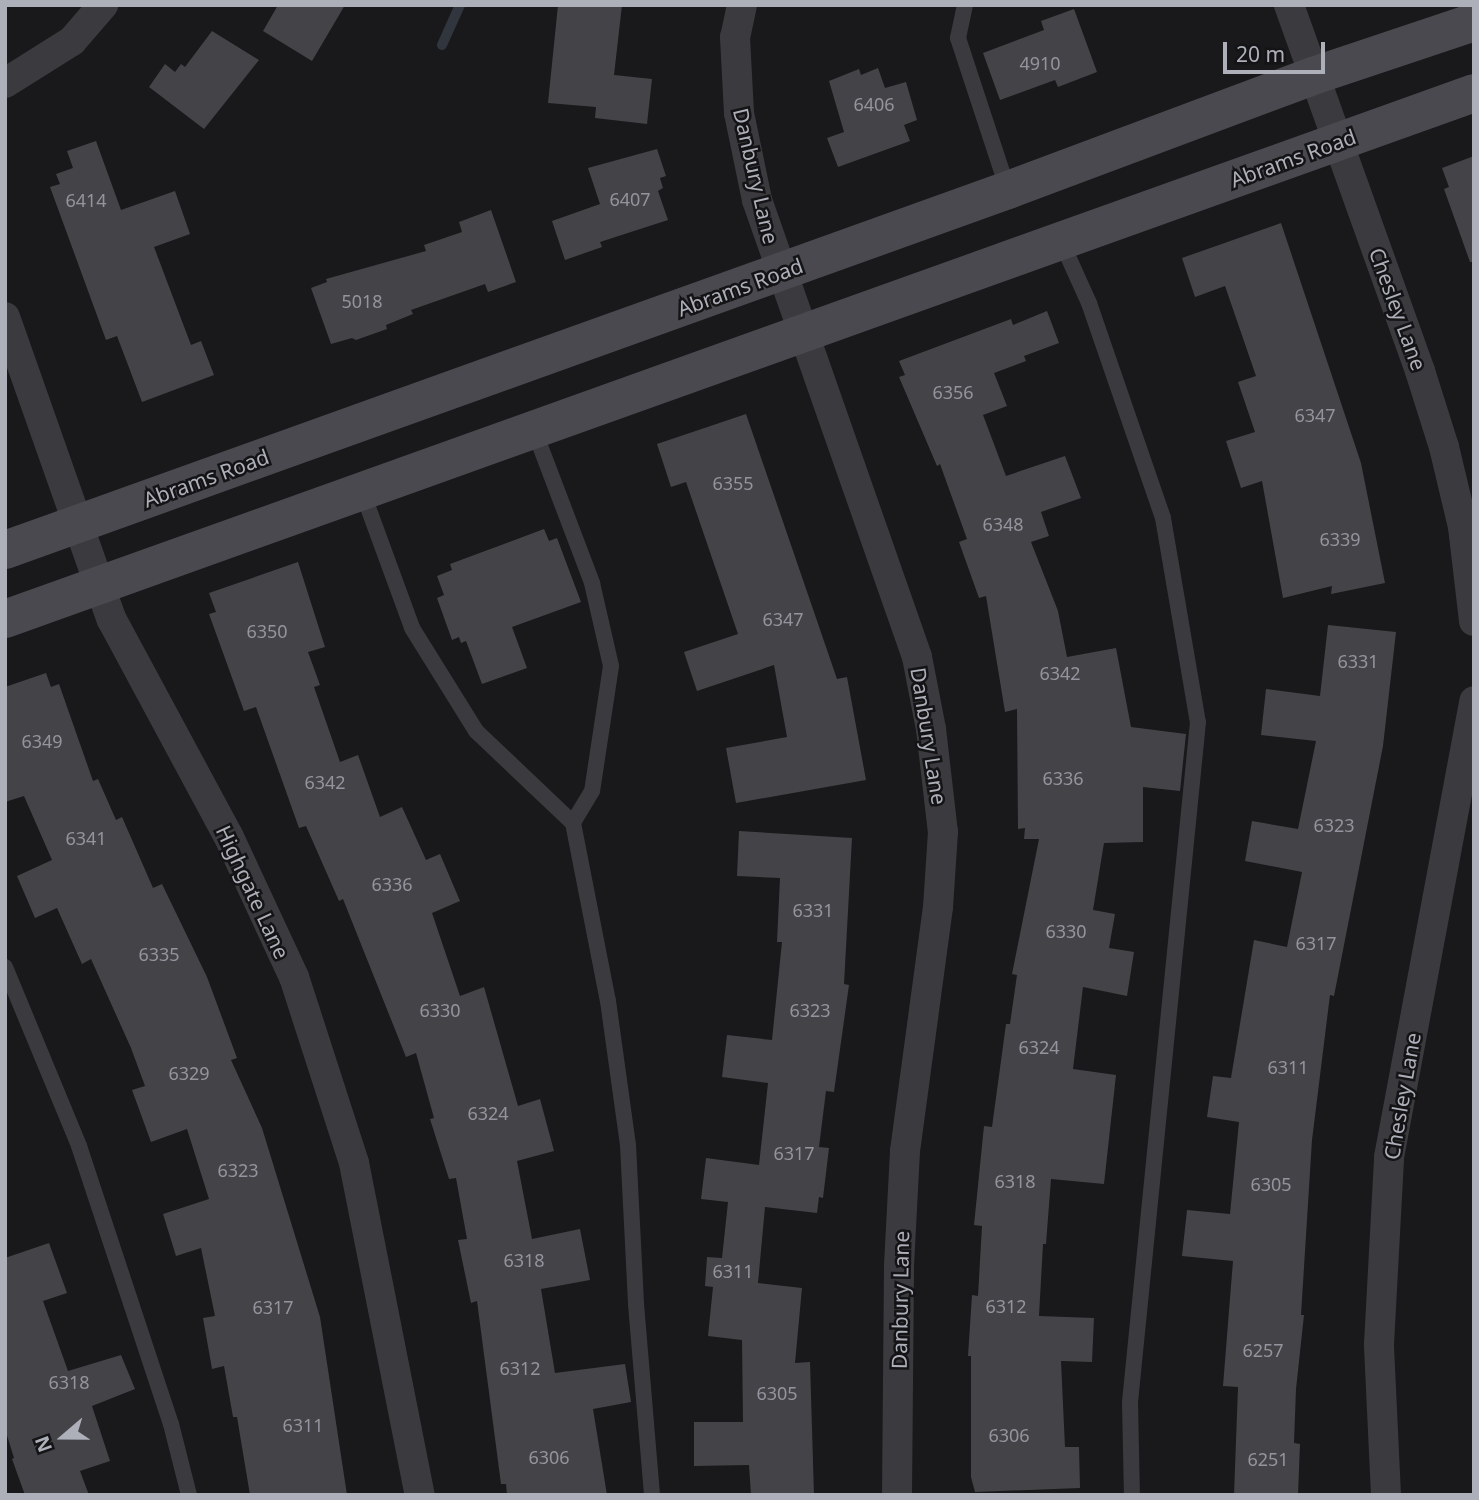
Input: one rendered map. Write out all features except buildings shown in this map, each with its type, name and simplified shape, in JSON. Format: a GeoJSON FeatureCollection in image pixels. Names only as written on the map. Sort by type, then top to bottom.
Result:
{"type":"FeatureCollection","features":[{"type":"Feature","properties":{"kind":"main road","name":"Abrams Road"},"geometry":{"type":"LineString","coordinates":[[5,550],[1008,190],[1313,76],[1474,22]]}},
{"type":"Feature","properties":{"kind":"main road","name":"Abrams Road"},"geometry":{"type":"LineString","coordinates":[[5,619],[1474,93]]}},
{"type":"Feature","properties":{"kind":"street"},"geometry":{"type":"LineString","coordinates":[[5,83],[72,41],[103,5]]}},
{"type":"Feature","properties":{"kind":"street","name":"Danbury Lane"},"geometry":{"type":"LineString","coordinates":[[742,5],[735,37],[739,113],[757,200],[917,657],[931,729],[943,832],[938,907],[905,1151],[899,1267],[897,1495]]}},
{"type":"Feature","properties":{"kind":"street","name":"Chesley Lane"},"geometry":{"type":"LineString","coordinates":[[1289,5],[1420,371],[1444,447],[1463,527],[1474,621]]}},
{"type":"Feature","properties":{"kind":"street","name":"Highgate Lane"},"geometry":{"type":"LineString","coordinates":[[5,317],[111,620],[228,835],[294,978],[354,1163],[420,1495]]}},
{"type":"Feature","properties":{"kind":"street","name":"Chesley Lane"},"geometry":{"type":"LineString","coordinates":[[1386,1495],[1379,1344],[1389,1157],[1474,701]]}},
{"type":"Feature","properties":{"kind":"lane"},"geometry":{"type":"LineString","coordinates":[[965,5],[958,38],[1008,190]]}},
{"type":"Feature","properties":{"kind":"lane"},"geometry":{"type":"LineString","coordinates":[[1061,241],[1089,303],[1163,518],[1198,722],[1130,1402],[1132,1495]]}},
{"type":"Feature","properties":{"kind":"lane"},"geometry":{"type":"LineString","coordinates":[[534,430],[592,583],[611,666],[592,791],[573,823]]}},
{"type":"Feature","properties":{"kind":"lane"},"geometry":{"type":"LineString","coordinates":[[362,491],[412,628],[476,731],[573,823],[608,1001],[628,1145],[636,1304],[653,1495]]}},
{"type":"Feature","properties":{"kind":"lane"},"geometry":{"type":"LineString","coordinates":[[5,967],[79,1146],[171,1424],[189,1495]]}},
{"type":"Feature","properties":{"kind":"waterway"},"geometry":{"type":"LineString","coordinates":[[442,45],[460,5]]}}]}
